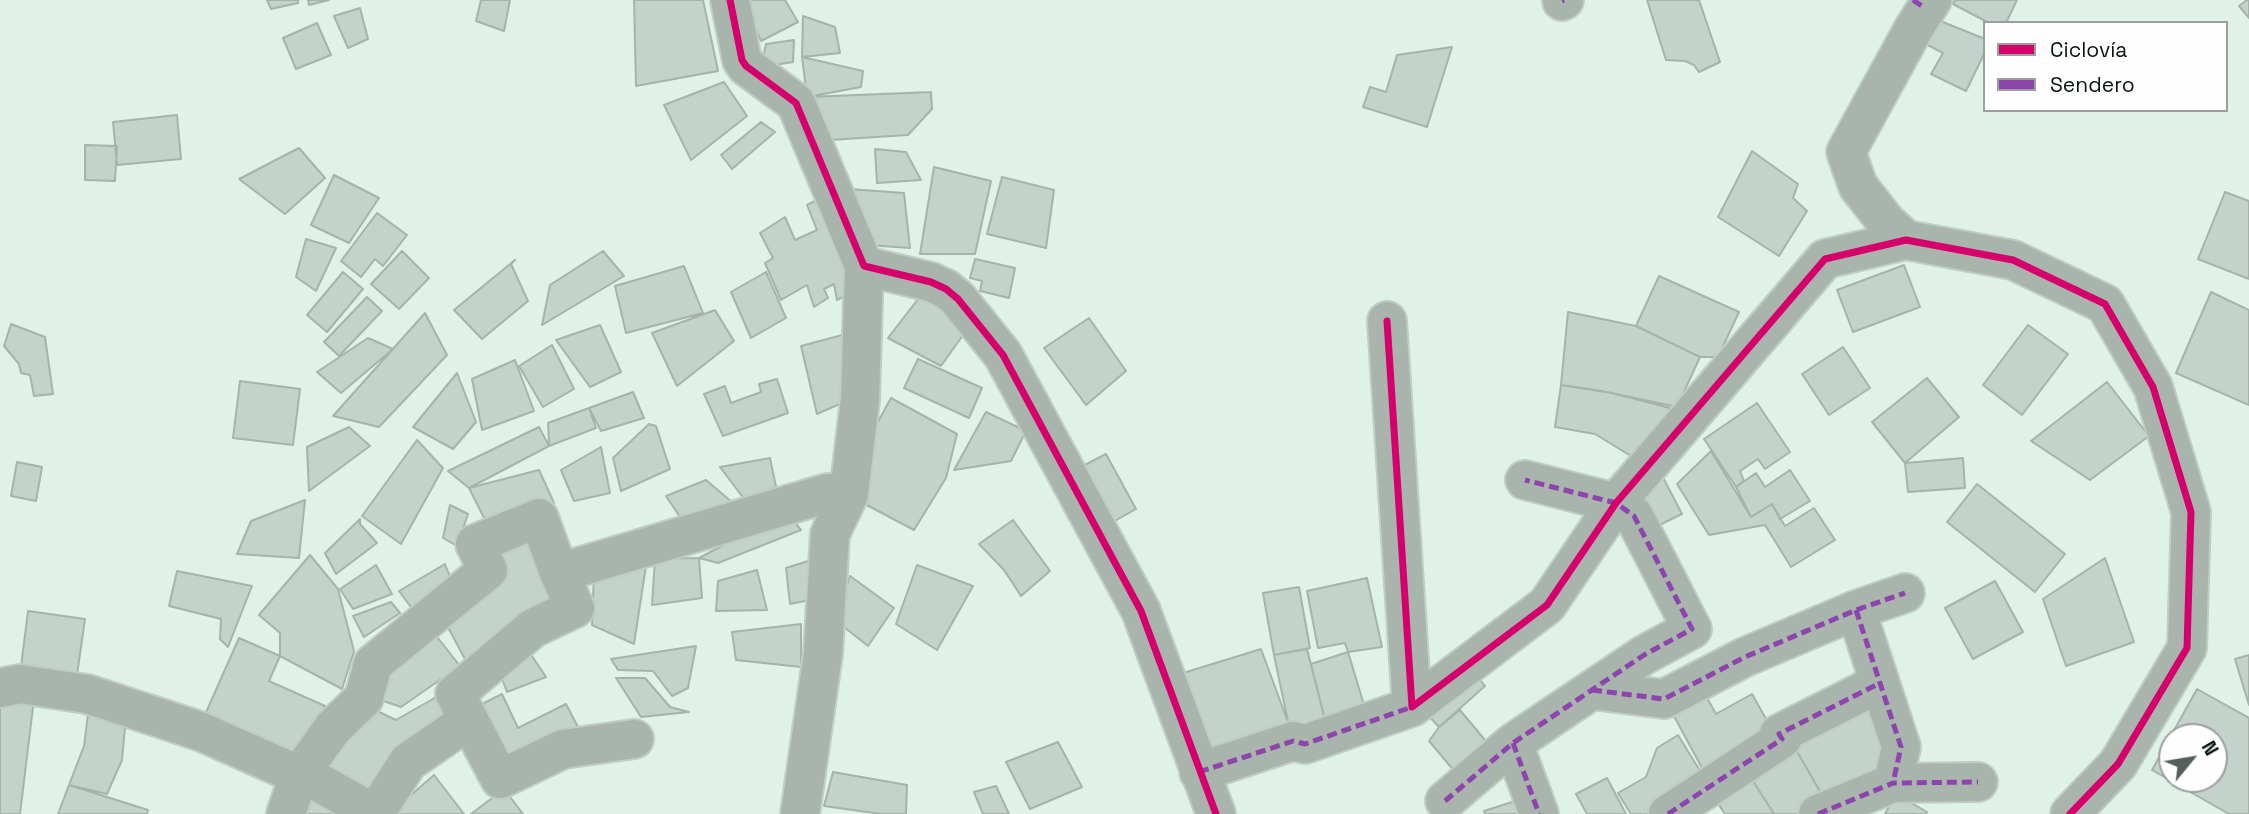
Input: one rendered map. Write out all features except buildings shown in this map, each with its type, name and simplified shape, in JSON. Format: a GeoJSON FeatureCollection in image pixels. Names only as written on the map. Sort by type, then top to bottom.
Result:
{"type":"FeatureCollection","features":[{"type":"Feature","properties":{"kind":"street"},"geometry":{"type":"LineString","coordinates":[[730,0],[742,60],[796,103],[864,266],[860,400],[849,494],[830,534],[823,654],[800,814]]}},
{"type":"Feature","properties":{"kind":"street"},"geometry":{"type":"LineString","coordinates":[[1906,240],[1887,223],[1858,186],[1846,152],[1923,3]]}},
{"type":"Feature","properties":{"kind":"street"},"geometry":{"type":"LineString","coordinates":[[1199,772],[1293,741],[1305,744],[1412,707],[1548,605],[1616,503],[1825,259],[1906,240],[2013,260],[2105,304],[2153,387],[2191,512],[2188,649],[2118,764],[2070,814]]}},
{"type":"Feature","properties":{"kind":"street"},"geometry":{"type":"LineString","coordinates":[[864,266],[931,282],[946,289],[958,299],[1003,355],[1141,611],[1216,814]]}},
{"type":"Feature","properties":{"kind":"street"},"geometry":{"type":"LineString","coordinates":[[1387,321],[1412,707]]}},
{"type":"Feature","properties":{"kind":"street"},"geometry":{"type":"LineString","coordinates":[[1445,802],[1513,743],[1644,655],[1692,629],[1634,516],[1616,503],[1525,480]]}},
{"type":"Feature","properties":{"kind":"street"},"geometry":{"type":"LineString","coordinates":[[559,573],[828,493],[849,494]]}},
{"type":"Feature","properties":{"kind":"street"},"geometry":{"type":"LineString","coordinates":[[286,814],[299,775],[333,728],[364,698],[373,664],[488,570],[475,544],[539,518],[575,608],[533,628],[455,694],[500,779],[563,749],[634,739]]}},
{"type":"Feature","properties":{"kind":"street"},"geometry":{"type":"LineString","coordinates":[[1592,690],[1664,699],[1745,657],[1856,610],[1905,593]]}},
{"type":"Feature","properties":{"kind":"street"},"geometry":{"type":"LineString","coordinates":[[1856,610],[1901,747],[1893,783]]}},
{"type":"Feature","properties":{"kind":"street"},"geometry":{"type":"LineString","coordinates":[[1668,814],[1782,739],[1779,734],[1880,682]]}},
{"type":"Feature","properties":{"kind":"street"},"geometry":{"type":"LineString","coordinates":[[0,688],[20,684],[87,694],[202,732],[311,778],[375,814],[408,762],[469,720]]}},
{"type":"Feature","properties":{"kind":"street"},"geometry":{"type":"LineString","coordinates":[[1513,743],[1539,814]]}},
{"type":"Feature","properties":{"kind":"street"},"geometry":{"type":"LineString","coordinates":[[1818,814],[1893,783],[1978,782]]}},
{"type":"Feature","properties":{"kind":"marked path"},"geometry":{"type":"LineString","coordinates":[[1913,0],[1925,8]]}},
{"type":"Feature","properties":{"kind":"marked path"},"geometry":{"type":"LineString","coordinates":[[1445,801],[1513,743],[1644,655],[1692,629],[1634,516],[1616,503],[1525,480]]}},
{"type":"Feature","properties":{"kind":"marked path"},"geometry":{"type":"LineString","coordinates":[[1592,690],[1664,699],[1745,657],[1856,610],[1905,593]]}},
{"type":"Feature","properties":{"kind":"marked path"},"geometry":{"type":"LineString","coordinates":[[1856,610],[1901,747],[1893,783]]}},
{"type":"Feature","properties":{"kind":"marked path"},"geometry":{"type":"LineString","coordinates":[[1668,814],[1782,739],[1779,734],[1880,683]]}},
{"type":"Feature","properties":{"kind":"marked path"},"geometry":{"type":"LineString","coordinates":[[1199,772],[1293,741],[1305,744],[1412,707]]}},
{"type":"Feature","properties":{"kind":"marked path"},"geometry":{"type":"LineString","coordinates":[[1513,743],[1539,814]]}},
{"type":"Feature","properties":{"kind":"marked path"},"geometry":{"type":"LineString","coordinates":[[1818,814],[1893,783],[1978,782]]}},
{"type":"Feature","properties":{"kind":"cycle path"},"geometry":{"type":"LineString","coordinates":[[730,0],[742,60],[746,66],[796,103],[864,266],[931,282],[946,289],[958,299],[1003,355],[1141,611],[1216,814]]}},
{"type":"Feature","properties":{"kind":"cycle path"},"geometry":{"type":"LineString","coordinates":[[1387,321],[1412,707],[1547,605],[1616,503],[1825,259],[1906,240],[2013,260],[2105,304],[2153,387],[2191,512],[2187,648],[2118,764],[2070,814]]}}]}
